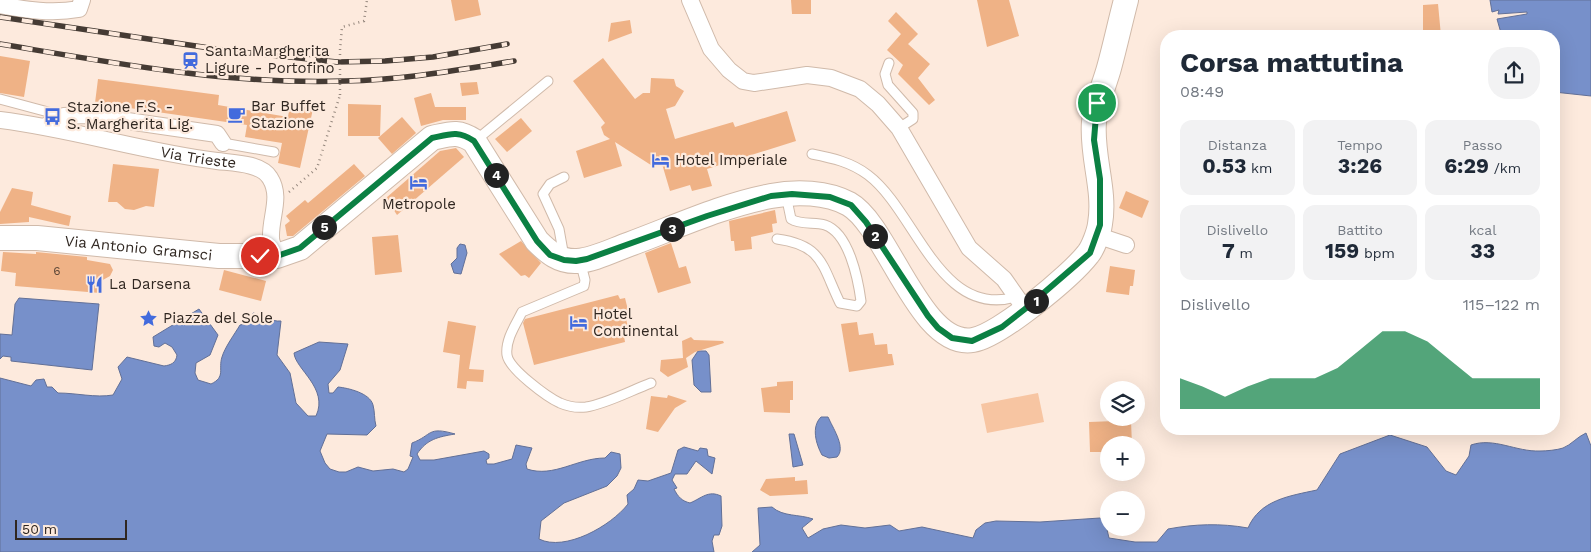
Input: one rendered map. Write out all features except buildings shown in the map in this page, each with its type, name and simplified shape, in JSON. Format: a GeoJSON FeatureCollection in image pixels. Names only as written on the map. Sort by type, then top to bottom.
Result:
{"type":"FeatureCollection","features":[{"type":"Feature","properties":{"kind":"main road"},"geometry":{"type":"LineString","coordinates":[[474,141],[537,241],[550,255],[572,260],[771,196],[811,194],[830,197],[851,205],[866,222],[928,316],[952,338],[972,341],[1002,327],[1021,303],[1090,253],[1100,225],[1100,179],[1094,123],[1097,103],[1108,70],[1126,0]]}},
{"type":"Feature","properties":{"kind":"main road","name":"Via Antonio Gramsci"},"geometry":{"type":"LineString","coordinates":[[0,238],[37,238],[219,256],[277,256],[300,248],[432,138],[451,133],[463,134],[474,141]]}},
{"type":"Feature","properties":{"kind":"street"},"geometry":{"type":"LineString","coordinates":[[0,5],[26,10],[63,12],[79,9],[82,0]]}},
{"type":"Feature","properties":{"kind":"street"},"geometry":{"type":"LineString","coordinates":[[690,0],[711,49],[729,70],[743,81],[754,83],[807,75],[838,80],[860,89],[878,104],[899,128],[969,248],[1004,279],[1021,303]]}},
{"type":"Feature","properties":{"kind":"street"},"geometry":{"type":"LineString","coordinates":[[46,126],[64,116],[86,115],[217,134],[224,143]]}},
{"type":"Feature","properties":{"kind":"street","name":"Via Trieste"},"geometry":{"type":"LineString","coordinates":[[0,120],[46,126],[138,149],[238,163],[259,169],[270,177],[276,195]]}},
{"type":"Feature","properties":{"kind":"street"},"geometry":{"type":"LineString","coordinates":[[276,195],[271,238],[277,256]]}},
{"type":"Feature","properties":{"kind":"street"},"geometry":{"type":"LineString","coordinates":[[1096,235],[1126,245]]}},
{"type":"Feature","properties":{"kind":"lane"},"geometry":{"type":"LineString","coordinates":[[889,63],[885,74],[888,85],[913,113],[913,119],[899,128]]}},
{"type":"Feature","properties":{"kind":"lane"},"geometry":{"type":"LineString","coordinates":[[474,141],[548,81]]}},
{"type":"Feature","properties":{"kind":"lane"},"geometry":{"type":"LineString","coordinates":[[0,99],[64,116]]}},
{"type":"Feature","properties":{"kind":"lane"},"geometry":{"type":"LineString","coordinates":[[224,143],[274,152]]}},
{"type":"Feature","properties":{"kind":"lane"},"geometry":{"type":"LineString","coordinates":[[812,154],[844,161],[868,175],[888,195],[926,253],[968,293],[994,301],[1021,303]]}},
{"type":"Feature","properties":{"kind":"lane"},"geometry":{"type":"LineString","coordinates":[[564,177],[550,184],[543,194],[572,260],[585,280],[584,286],[522,312],[508,341],[507,355],[512,366],[543,393],[560,403],[574,407],[586,407],[651,383]]}},
{"type":"Feature","properties":{"kind":"lane"},"geometry":{"type":"LineString","coordinates":[[777,239],[809,248],[820,258],[840,303],[857,306],[861,301],[858,280],[842,240],[829,226],[791,219],[786,194]]}},
{"type":"Feature","properties":{"kind":"path"},"geometry":{"type":"LineString","coordinates":[[276,195],[286,194],[317,168],[340,95],[342,27],[364,21],[367,0]]}},
{"type":"Feature","properties":{"kind":"shaded area"},"geometry":{"type":"Polygon","coordinates":[[[1038,393],[1044,422],[987,433],[981,404],[1038,393]]]}},
{"type":"Feature","properties":{"kind":"water"},"geometry":{"type":"Polygon","coordinates":[[[1490,0],[1591,0],[1591,96],[1560,93],[1560,30],[1500,30],[1497,19],[1527,14],[1527,12],[1498,14],[1499,10],[1492,12],[1490,0]]]}},
{"type":"Feature","properties":{"kind":"water"},"geometry":{"type":"Polygon","coordinates":[[[460,244],[465,245],[467,253],[461,274],[454,273],[451,264],[457,258],[457,248],[460,244]]]}},
{"type":"Feature","properties":{"kind":"water"},"geometry":{"type":"Polygon","coordinates":[[[19,298],[99,304],[92,370],[11,361],[11,357],[3,356],[0,359],[0,334],[12,335],[15,304],[19,298]]]}},
{"type":"Feature","properties":{"kind":"water"},"geometry":{"type":"Polygon","coordinates":[[[199,309],[218,335],[210,355],[196,363],[195,373],[198,380],[211,384],[218,379],[225,349],[240,325],[249,323],[253,313],[281,321],[277,355],[290,373],[296,403],[308,416],[316,416],[319,406],[318,397],[315,388],[300,366],[294,353],[319,342],[348,344],[340,370],[328,384],[329,393],[333,393],[338,387],[353,390],[368,397],[373,405],[376,426],[367,435],[327,434],[320,451],[330,469],[346,472],[358,467],[373,471],[393,469],[404,472],[408,469],[413,457],[410,456],[412,443],[435,431],[455,434],[429,442],[417,454],[420,460],[434,460],[484,451],[489,454],[489,458],[486,460],[487,464],[494,464],[512,459],[516,445],[532,448],[526,464],[527,469],[547,471],[605,458],[611,452],[620,454],[621,468],[617,476],[607,486],[564,503],[541,521],[539,539],[561,542],[587,535],[611,521],[628,504],[627,495],[634,489],[638,480],[648,481],[671,473],[678,450],[684,447],[698,451],[700,448],[707,449],[708,456],[715,458],[712,474],[696,461],[687,474],[675,474],[672,480],[677,488],[674,489],[677,494],[682,500],[690,503],[709,494],[721,496],[722,526],[719,535],[714,535],[712,541],[714,552],[0,552],[0,378],[31,386],[36,380],[44,379],[47,387],[52,387],[58,393],[99,396],[113,395],[122,379],[118,367],[127,357],[164,366],[174,362],[177,355],[172,347],[165,343],[159,347],[154,346],[153,337],[199,309]]]}},
{"type":"Feature","properties":{"kind":"water"},"geometry":{"type":"Polygon","coordinates":[[[698,351],[706,351],[709,355],[711,392],[701,392],[694,385],[692,360],[698,351]]]}},
{"type":"Feature","properties":{"kind":"water"},"geometry":{"type":"Polygon","coordinates":[[[821,417],[828,417],[840,444],[837,457],[829,458],[822,455],[818,446],[815,431],[821,417]]]}},
{"type":"Feature","properties":{"kind":"water"},"geometry":{"type":"Polygon","coordinates":[[[1586,433],[1591,446],[1591,552],[752,552],[760,545],[758,508],[772,507],[786,514],[813,519],[802,528],[808,538],[823,529],[841,525],[865,528],[890,525],[899,531],[922,527],[973,538],[976,530],[985,523],[996,521],[1040,522],[1100,518],[1100,536],[1135,542],[1157,542],[1168,529],[1178,527],[1218,525],[1248,528],[1253,519],[1268,505],[1286,497],[1317,490],[1340,454],[1390,435],[1427,447],[1446,471],[1456,475],[1469,456],[1471,445],[1488,443],[1531,451],[1549,451],[1566,447],[1586,433]]]}},
{"type":"Feature","properties":{"kind":"water"},"geometry":{"type":"Polygon","coordinates":[[[789,434],[794,434],[803,465],[793,467],[789,434]]]}},
{"type":"Feature","properties":{"kind":"railway"},"geometry":{"type":"LineString","coordinates":[[0,17],[223,50],[337,62],[433,57],[507,44]]}},
{"type":"Feature","properties":{"kind":"railway"},"geometry":{"type":"LineString","coordinates":[[0,44],[172,71],[258,80],[345,81],[388,79],[514,61]]}},
{"type":"Feature","properties":{"kind":"place","name":"Santa Margherita Ligure - Portofino"},"geometry":{"type":"Point","coordinates":[191,60]}},
{"type":"Feature","properties":{"kind":"place","name":"Bar Buffet Stazione"},"geometry":{"type":"Point","coordinates":[237,115]}},
{"type":"Feature","properties":{"kind":"place","name":"Stazione F.S. - S. Margherita Lig."},"geometry":{"type":"Point","coordinates":[53,116]}},
{"type":"Feature","properties":{"kind":"place","name":"Hotel Imperiale"},"geometry":{"type":"Point","coordinates":[661,160]}},
{"type":"Feature","properties":{"kind":"place","name":"Metropole"},"geometry":{"type":"Point","coordinates":[419,183]}},
{"type":"Feature","properties":{"kind":"place","name":"La Darsena"},"geometry":{"type":"Point","coordinates":[95,284]}},
{"type":"Feature","properties":{"kind":"place","name":"Piazza del Sole"},"geometry":{"type":"Point","coordinates":[149,318]}},
{"type":"Feature","properties":{"kind":"place","name":"Hotel Continental"},"geometry":{"type":"Point","coordinates":[579,323]}},
{"type":"Feature","properties":{"kind":"route"},"geometry":{"type":"LineString","coordinates":[[260,256],[277,256],[300,248],[432,138],[451,133],[463,134],[474,141],[537,241],[550,255],[564,260],[576,261],[587,259],[707,216],[771,196],[811,194],[830,197],[851,205],[866,222],[928,316],[938,328],[952,338],[972,341],[1002,327],[1090,253],[1100,225],[1100,179],[1094,140],[1097,103]]}}]}
